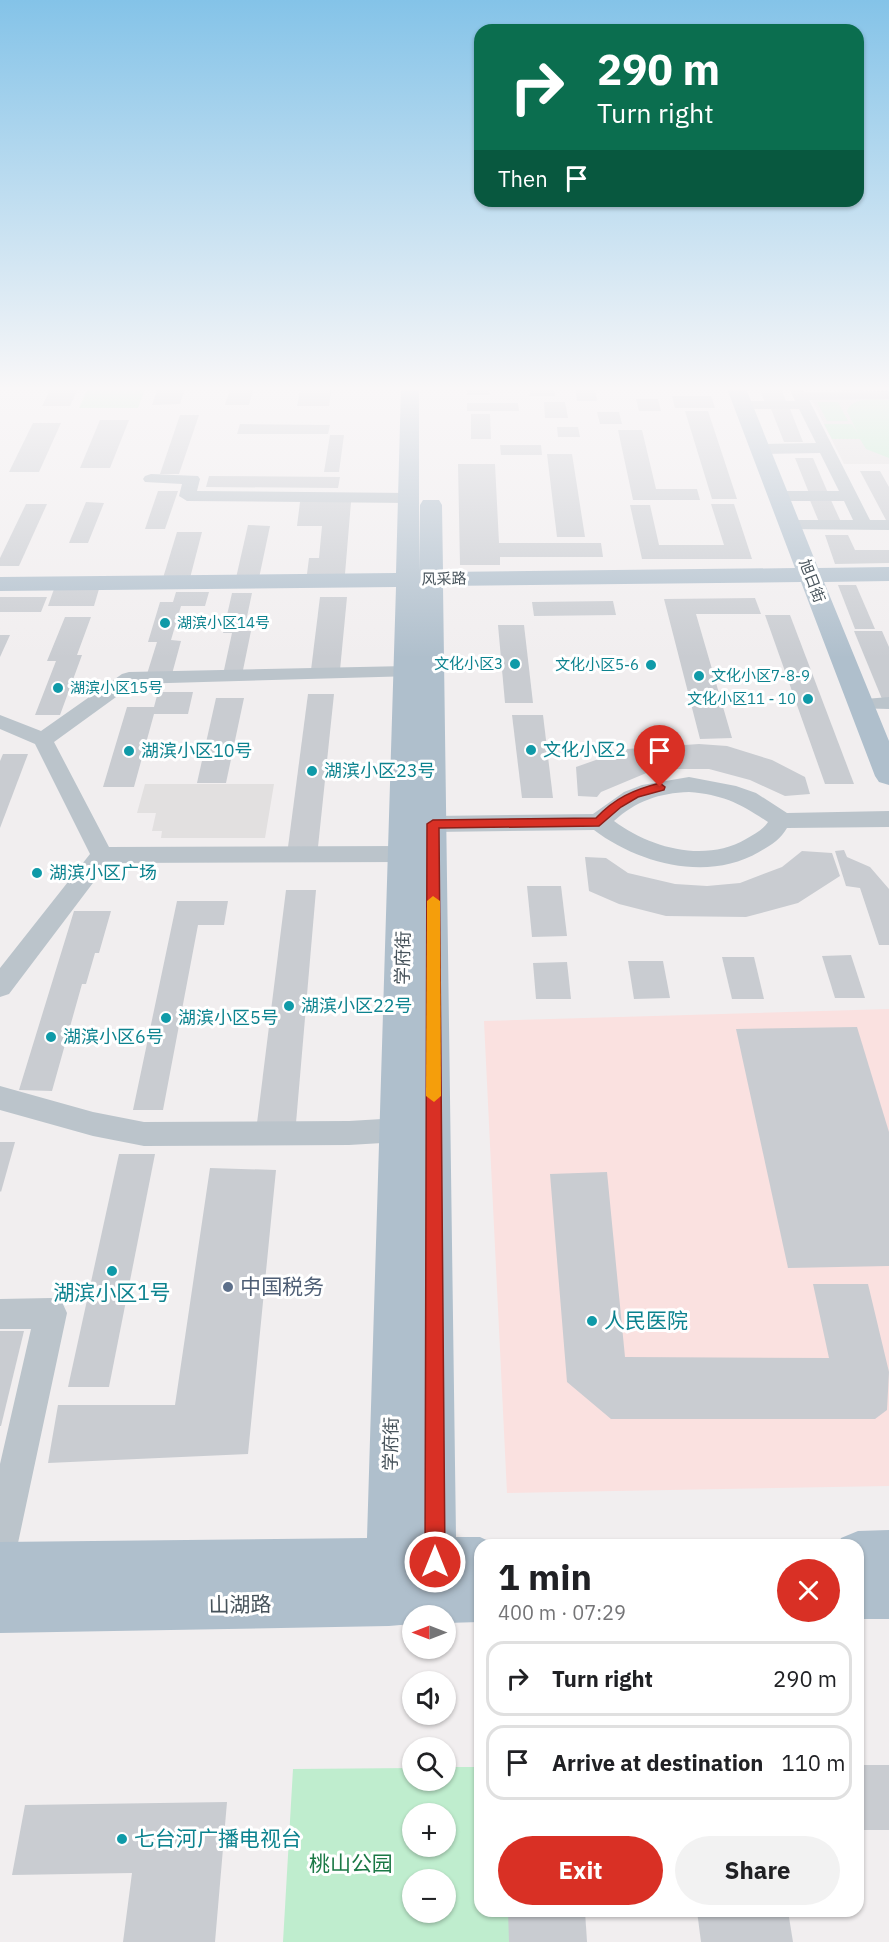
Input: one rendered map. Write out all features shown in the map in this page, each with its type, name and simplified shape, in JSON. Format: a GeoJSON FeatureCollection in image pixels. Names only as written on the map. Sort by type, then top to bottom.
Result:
{"type":"FeatureCollection","features":[{"type":"Feature","properties":{"kind":"main road","name":"学府街"},"geometry":{"type":"LineString","coordinates":[[409,477],[409,498],[420,579],[433,824],[418,928],[399,1130],[411,1581]]}},
{"type":"Feature","properties":{"kind":"main road","name":"学府街"},"geometry":{"type":"LineString","coordinates":[[411,1581],[418,928],[404,854],[407,672],[420,579],[425,477]]}},
{"type":"Feature","properties":{"kind":"main road","name":"旭日街"},"geometry":{"type":"LineString","coordinates":[[771,477],[889,776]]}},
{"type":"Feature","properties":{"kind":"main road","name":"风采路"},"geometry":{"type":"LineString","coordinates":[[0,584],[889,574]]}},
{"type":"Feature","properties":{"kind":"main road"},"geometry":{"type":"LineString","coordinates":[[864,1555],[889,1554]]}},
{"type":"Feature","properties":{"kind":"main road","name":"山湖路"},"geometry":{"type":"LineString","coordinates":[[0,1609],[411,1581],[474,1563]]}},
{"type":"Feature","properties":{"kind":"main road","name":"山湖路"},"geometry":{"type":"LineString","coordinates":[[0,1566],[411,1581],[474,1597]]}},
{"type":"Feature","properties":{"kind":"main road"},"geometry":{"type":"LineString","coordinates":[[864,1596],[889,1595]]}},
{"type":"Feature","properties":{"kind":"street"},"geometry":{"type":"LineString","coordinates":[[840,477],[864,525]]}},
{"type":"Feature","properties":{"kind":"street"},"geometry":{"type":"LineString","coordinates":[[151,479],[192,479],[186,496],[409,498]]}},
{"type":"Feature","properties":{"kind":"street"},"geometry":{"type":"LineString","coordinates":[[779,496],[850,496]]}},
{"type":"Feature","properties":{"kind":"street"},"geometry":{"type":"LineString","coordinates":[[790,525],[889,525]]}},
{"type":"Feature","properties":{"kind":"street"},"geometry":{"type":"LineString","coordinates":[[43,740],[129,678],[407,672]]}},
{"type":"Feature","properties":{"kind":"street"},"geometry":{"type":"LineString","coordinates":[[860,704],[889,703]]}},
{"type":"Feature","properties":{"kind":"street"},"geometry":{"type":"LineString","coordinates":[[0,721],[43,740],[102,855]]}},
{"type":"Feature","properties":{"kind":"street"},"geometry":{"type":"LineString","coordinates":[[599,822],[617,804],[634,795],[680,784],[705,785],[746,797],[763,806],[780,820],[889,819]]}},
{"type":"Feature","properties":{"kind":"street"},"geometry":{"type":"LineString","coordinates":[[433,824],[599,822],[623,840],[644,849],[698,860],[738,854],[772,834],[780,820]]}},
{"type":"Feature","properties":{"kind":"street"},"geometry":{"type":"LineString","coordinates":[[102,855],[404,854]]}},
{"type":"Feature","properties":{"kind":"street"},"geometry":{"type":"LineString","coordinates":[[0,987],[102,855]]}},
{"type":"Feature","properties":{"kind":"street"},"geometry":{"type":"LineString","coordinates":[[0,1098],[93,1124],[144,1134],[399,1130]]}},
{"type":"Feature","properties":{"kind":"street"},"geometry":{"type":"LineString","coordinates":[[0,1314],[51,1313],[0,1543]]}},
{"type":"Feature","properties":{"kind":"shaded area"},"geometry":{"type":"Polygon","coordinates":[[[145,784],[274,784],[265,838],[161,838],[162,831],[152,831],[156,813],[137,813],[145,784]]]}},
{"type":"Feature","properties":{"kind":"shaded area"},"geometry":{"type":"Polygon","coordinates":[[[889,1009],[889,1486],[507,1493],[484,1021],[889,1009]]]}},
{"type":"Feature","properties":{"kind":"green space","name":"桃山公园"},"geometry":{"type":"Polygon","coordinates":[[[456,1767],[474,1767],[474,1917],[516,1917],[517,1942],[283,1942],[293,1769],[402,1768],[402,1791],[456,1791],[456,1767]]]}},
{"type":"Feature","properties":{"kind":"building"},"geometry":{"type":"Polygon","coordinates":[[[209,477],[340,477],[338,488],[206,487],[209,477]]]}},
{"type":"Feature","properties":{"kind":"building"},"geometry":{"type":"Polygon","coordinates":[[[458,477],[496,477],[499,543],[601,543],[603,557],[500,557],[500,565],[460,565],[458,477]]]}},
{"type":"Feature","properties":{"kind":"building"},"geometry":{"type":"Polygon","coordinates":[[[550,477],[576,477],[585,537],[557,537],[550,477]]]}},
{"type":"Feature","properties":{"kind":"building"},"geometry":{"type":"Polygon","coordinates":[[[628,477],[653,477],[656,489],[697,489],[700,500],[633,500],[628,477]]]}},
{"type":"Feature","properties":{"kind":"building"},"geometry":{"type":"Polygon","coordinates":[[[705,477],[730,477],[737,499],[712,499],[705,477]]]}},
{"type":"Feature","properties":{"kind":"building"},"geometry":{"type":"Polygon","coordinates":[[[802,477],[821,477],[828,493],[809,493],[802,477]]]}},
{"type":"Feature","properties":{"kind":"building"},"geometry":{"type":"Polygon","coordinates":[[[863,477],[883,477],[889,487],[889,520],[886,520],[863,477]]]}},
{"type":"Feature","properties":{"kind":"building"},"geometry":{"type":"Polygon","coordinates":[[[158,491],[178,491],[165,529],[145,529],[158,491]]]}},
{"type":"Feature","properties":{"kind":"building"},"geometry":{"type":"Polygon","coordinates":[[[809,498],[830,498],[841,522],[819,522],[809,498]]]}},
{"type":"Feature","properties":{"kind":"building"},"geometry":{"type":"Polygon","coordinates":[[[86,502],[104,503],[88,543],[69,543],[86,502]]]}},
{"type":"Feature","properties":{"kind":"building"},"geometry":{"type":"Polygon","coordinates":[[[300,502],[351,502],[345,574],[307,574],[309,558],[319,558],[322,526],[297,526],[300,502]]]}},
{"type":"Feature","properties":{"kind":"building"},"geometry":{"type":"Polygon","coordinates":[[[26,504],[47,504],[19,566],[0,566],[0,558],[26,504]]]}},
{"type":"Feature","properties":{"kind":"building"},"geometry":{"type":"Polygon","coordinates":[[[711,504],[734,504],[752,559],[642,559],[630,505],[650,505],[659,545],[724,545],[711,504]]]}},
{"type":"Feature","properties":{"kind":"building"},"geometry":{"type":"Polygon","coordinates":[[[248,525],[270,526],[259,578],[236,578],[248,525]]]}},
{"type":"Feature","properties":{"kind":"building"},"geometry":{"type":"Polygon","coordinates":[[[177,532],[202,532],[190,578],[163,578],[177,532]]]}},
{"type":"Feature","properties":{"kind":"building"},"geometry":{"type":"Polygon","coordinates":[[[825,535],[848,535],[855,550],[889,550],[889,563],[835,564],[825,535]]]}},
{"type":"Feature","properties":{"kind":"building"},"geometry":{"type":"Polygon","coordinates":[[[838,585],[856,585],[875,629],[855,629],[838,585]]]}},
{"type":"Feature","properties":{"kind":"building"},"geometry":{"type":"Polygon","coordinates":[[[54,589],[99,589],[94,606],[48,606],[54,589]]]}},
{"type":"Feature","properties":{"kind":"building","name":"湖滨小区14号"},"geometry":{"type":"Polygon","coordinates":[[[176,592],[209,592],[205,606],[181,606],[171,640],[181,641],[172,674],[147,674],[157,642],[148,642],[160,602],[173,602],[176,592]]]}},
{"type":"Feature","properties":{"kind":"building"},"geometry":{"type":"Polygon","coordinates":[[[232,593],[252,593],[244,631],[251,631],[243,670],[224,670],[232,633],[223,633],[232,593]]]}},
{"type":"Feature","properties":{"kind":"building"},"geometry":{"type":"Polygon","coordinates":[[[0,597],[47,597],[41,612],[0,612],[0,597]]]}},
{"type":"Feature","properties":{"kind":"building"},"geometry":{"type":"Polygon","coordinates":[[[320,597],[347,597],[340,670],[311,670],[320,597]]]}},
{"type":"Feature","properties":{"kind":"building","name":"文化小区7-8-9"},"geometry":{"type":"Polygon","coordinates":[[[755,598],[761,614],[696,614],[732,738],[700,739],[664,599],[755,598]]]}},
{"type":"Feature","properties":{"kind":"building"},"geometry":{"type":"Polygon","coordinates":[[[613,601],[616,615],[534,616],[532,602],[613,601]]]}},
{"type":"Feature","properties":{"kind":"building","name":"文化小区11 - 10"},"geometry":{"type":"Polygon","coordinates":[[[765,615],[790,615],[854,784],[825,784],[765,615]]]}},
{"type":"Feature","properties":{"kind":"building","name":"湖滨小区15号"},"geometry":{"type":"Polygon","coordinates":[[[65,617],[91,617],[77,655],[82,655],[60,715],[35,715],[56,661],[47,661],[65,617]]]}},
{"type":"Feature","properties":{"kind":"building","name":"文化小区3"},"geometry":{"type":"Polygon","coordinates":[[[498,625],[524,625],[533,703],[505,703],[498,625]]]}},
{"type":"Feature","properties":{"kind":"building"},"geometry":{"type":"Polygon","coordinates":[[[854,631],[882,631],[889,647],[889,699],[882,699],[854,631]]]}},
{"type":"Feature","properties":{"kind":"building"},"geometry":{"type":"Polygon","coordinates":[[[0,635],[10,635],[0,657],[0,635]]]}},
{"type":"Feature","properties":{"kind":"building","name":"湖滨小区10号"},"geometry":{"type":"Polygon","coordinates":[[[158,692],[193,692],[188,714],[154,714],[134,787],[103,787],[127,707],[154,707],[158,692]]]}},
{"type":"Feature","properties":{"kind":"building","name":"湖滨小区23号"},"geometry":{"type":"Polygon","coordinates":[[[308,694],[334,694],[318,847],[288,847],[308,694]]]}},
{"type":"Feature","properties":{"kind":"building"},"geometry":{"type":"Polygon","coordinates":[[[216,698],[244,698],[226,783],[197,783],[216,698]]]}},
{"type":"Feature","properties":{"kind":"building","name":"文化小区2"},"geometry":{"type":"Polygon","coordinates":[[[512,715],[543,715],[553,798],[522,798],[512,715]]]}},
{"type":"Feature","properties":{"kind":"building"},"geometry":{"type":"Polygon","coordinates":[[[699,744],[727,746],[772,760],[805,777],[810,794],[785,796],[750,780],[709,769],[656,769],[601,792],[597,797],[578,796],[576,767],[627,749],[699,744]]]}},
{"type":"Feature","properties":{"kind":"building"},"geometry":{"type":"Polygon","coordinates":[[[3,754],[28,754],[0,828],[0,761],[3,754]]]}},
{"type":"Feature","properties":{"kind":"building"},"geometry":{"type":"Polygon","coordinates":[[[844,850],[847,857],[870,867],[889,889],[889,945],[879,945],[860,888],[846,886],[835,851],[844,850]]]}},
{"type":"Feature","properties":{"kind":"building"},"geometry":{"type":"Polygon","coordinates":[[[802,851],[832,853],[840,876],[798,903],[746,917],[666,916],[619,904],[589,891],[585,857],[606,858],[628,873],[675,884],[707,886],[740,883],[782,867],[802,851]]]}},
{"type":"Feature","properties":{"kind":"building"},"geometry":{"type":"Polygon","coordinates":[[[527,886],[561,886],[567,936],[532,937],[527,886]]]}},
{"type":"Feature","properties":{"kind":"building","name":"湖滨小区22号"},"geometry":{"type":"Polygon","coordinates":[[[286,890],[316,890],[296,1123],[257,1123],[286,890]]]}},
{"type":"Feature","properties":{"kind":"building","name":"湖滨小区5号"},"geometry":{"type":"Polygon","coordinates":[[[177,901],[228,901],[224,925],[198,925],[163,1110],[133,1110],[177,901]]]}},
{"type":"Feature","properties":{"kind":"building","name":"湖滨小区6号"},"geometry":{"type":"Polygon","coordinates":[[[74,911],[111,911],[99,953],[95,953],[86,984],[82,984],[52,1091],[19,1090],[74,911]]]}},
{"type":"Feature","properties":{"kind":"building"},"geometry":{"type":"Polygon","coordinates":[[[851,955],[865,998],[835,998],[822,956],[851,955]]]}},
{"type":"Feature","properties":{"kind":"building"},"geometry":{"type":"Polygon","coordinates":[[[722,957],[754,957],[764,999],[732,999],[722,957]]]}},
{"type":"Feature","properties":{"kind":"building"},"geometry":{"type":"Polygon","coordinates":[[[628,961],[663,961],[670,998],[634,999],[628,961]]]}},
{"type":"Feature","properties":{"kind":"building"},"geometry":{"type":"Polygon","coordinates":[[[567,962],[571,999],[536,999],[533,963],[567,962]]]}},
{"type":"Feature","properties":{"kind":"building"},"geometry":{"type":"Polygon","coordinates":[[[857,1027],[889,1132],[889,1266],[788,1268],[736,1029],[857,1027]]]}},
{"type":"Feature","properties":{"kind":"building"},"geometry":{"type":"Polygon","coordinates":[[[0,1142],[15,1142],[1,1192],[0,1191],[0,1142]]]}},
{"type":"Feature","properties":{"kind":"building","name":"湖滨小区1号"},"geometry":{"type":"Polygon","coordinates":[[[119,1154],[155,1154],[109,1387],[68,1387],[119,1154]]]}},
{"type":"Feature","properties":{"kind":"building","name":"中国税务"},"geometry":{"type":"Polygon","coordinates":[[[210,1168],[276,1170],[248,1454],[48,1463],[58,1405],[175,1405],[210,1168]]]}},
{"type":"Feature","properties":{"kind":"building","name":"人民医院"},"geometry":{"type":"Polygon","coordinates":[[[607,1172],[625,1357],[829,1358],[813,1284],[868,1284],[889,1372],[887,1410],[875,1419],[611,1419],[567,1382],[550,1174],[607,1172]]]}},
{"type":"Feature","properties":{"kind":"building"},"geometry":{"type":"Polygon","coordinates":[[[0,1331],[24,1331],[1,1426],[0,1426],[0,1331]]]}},
{"type":"Feature","properties":{"kind":"building"},"geometry":{"type":"Polygon","coordinates":[[[864,1765],[889,1765],[889,1830],[864,1830],[864,1765]]]}},
{"type":"Feature","properties":{"kind":"building","name":"七台河广播电视台"},"geometry":{"type":"Polygon","coordinates":[[[227,1802],[215,1942],[123,1942],[132,1873],[12,1875],[25,1805],[227,1802]]]}},
{"type":"Feature","properties":{"kind":"building"},"geometry":{"type":"Polygon","coordinates":[[[508,1917],[585,1917],[587,1942],[509,1942],[508,1917]]]}},
{"type":"Feature","properties":{"kind":"building"},"geometry":{"type":"Polygon","coordinates":[[[698,1917],[789,1917],[793,1942],[701,1942],[698,1917]]]}},
{"type":"Feature","properties":{"kind":"slow traffic"},"geometry":{"type":"LineString","coordinates":[[433,901],[434,1096]]}},
{"type":"Feature","properties":{"kind":"place","name":"湖滨小区14号"},"geometry":{"type":"Point","coordinates":[165,623]}},
{"type":"Feature","properties":{"kind":"place","name":"文化小区3"},"geometry":{"type":"Point","coordinates":[515,664]}},
{"type":"Feature","properties":{"kind":"place","name":"文化小区5-6"},"geometry":{"type":"Point","coordinates":[651,665]}},
{"type":"Feature","properties":{"kind":"place","name":"文化小区7-8-9"},"geometry":{"type":"Point","coordinates":[699,676]}},
{"type":"Feature","properties":{"kind":"place","name":"湖滨小区15号"},"geometry":{"type":"Point","coordinates":[58,688]}},
{"type":"Feature","properties":{"kind":"place","name":"文化小区11 - 10"},"geometry":{"type":"Point","coordinates":[808,699]}},
{"type":"Feature","properties":{"kind":"place","name":"文化小区2"},"geometry":{"type":"Point","coordinates":[531,750]}},
{"type":"Feature","properties":{"kind":"place","name":"湖滨小区10号"},"geometry":{"type":"Point","coordinates":[129,751]}},
{"type":"Feature","properties":{"kind":"place","name":"湖滨小区23号"},"geometry":{"type":"Point","coordinates":[312,771]}},
{"type":"Feature","properties":{"kind":"place","name":"湖滨小区广场"},"geometry":{"type":"Point","coordinates":[37,873]}},
{"type":"Feature","properties":{"kind":"place","name":"湖滨小区22号"},"geometry":{"type":"Point","coordinates":[289,1006]}},
{"type":"Feature","properties":{"kind":"place","name":"湖滨小区5号"},"geometry":{"type":"Point","coordinates":[166,1018]}},
{"type":"Feature","properties":{"kind":"place","name":"湖滨小区6号"},"geometry":{"type":"Point","coordinates":[51,1037]}},
{"type":"Feature","properties":{"kind":"place","name":"湖滨小区1号"},"geometry":{"type":"Point","coordinates":[112,1271]}},
{"type":"Feature","properties":{"kind":"place","name":"中国税务"},"geometry":{"type":"Point","coordinates":[228,1287]}},
{"type":"Feature","properties":{"kind":"place","name":"人民医院"},"geometry":{"type":"Point","coordinates":[592,1321]}},
{"type":"Feature","properties":{"kind":"place","name":"七台河广播电视台"},"geometry":{"type":"Point","coordinates":[122,1839]}},
{"type":"Feature","properties":{"kind":"route"},"geometry":{"type":"LineString","coordinates":[[435,1562],[433,824],[599,822],[617,804],[634,795],[660,787]]}}]}
